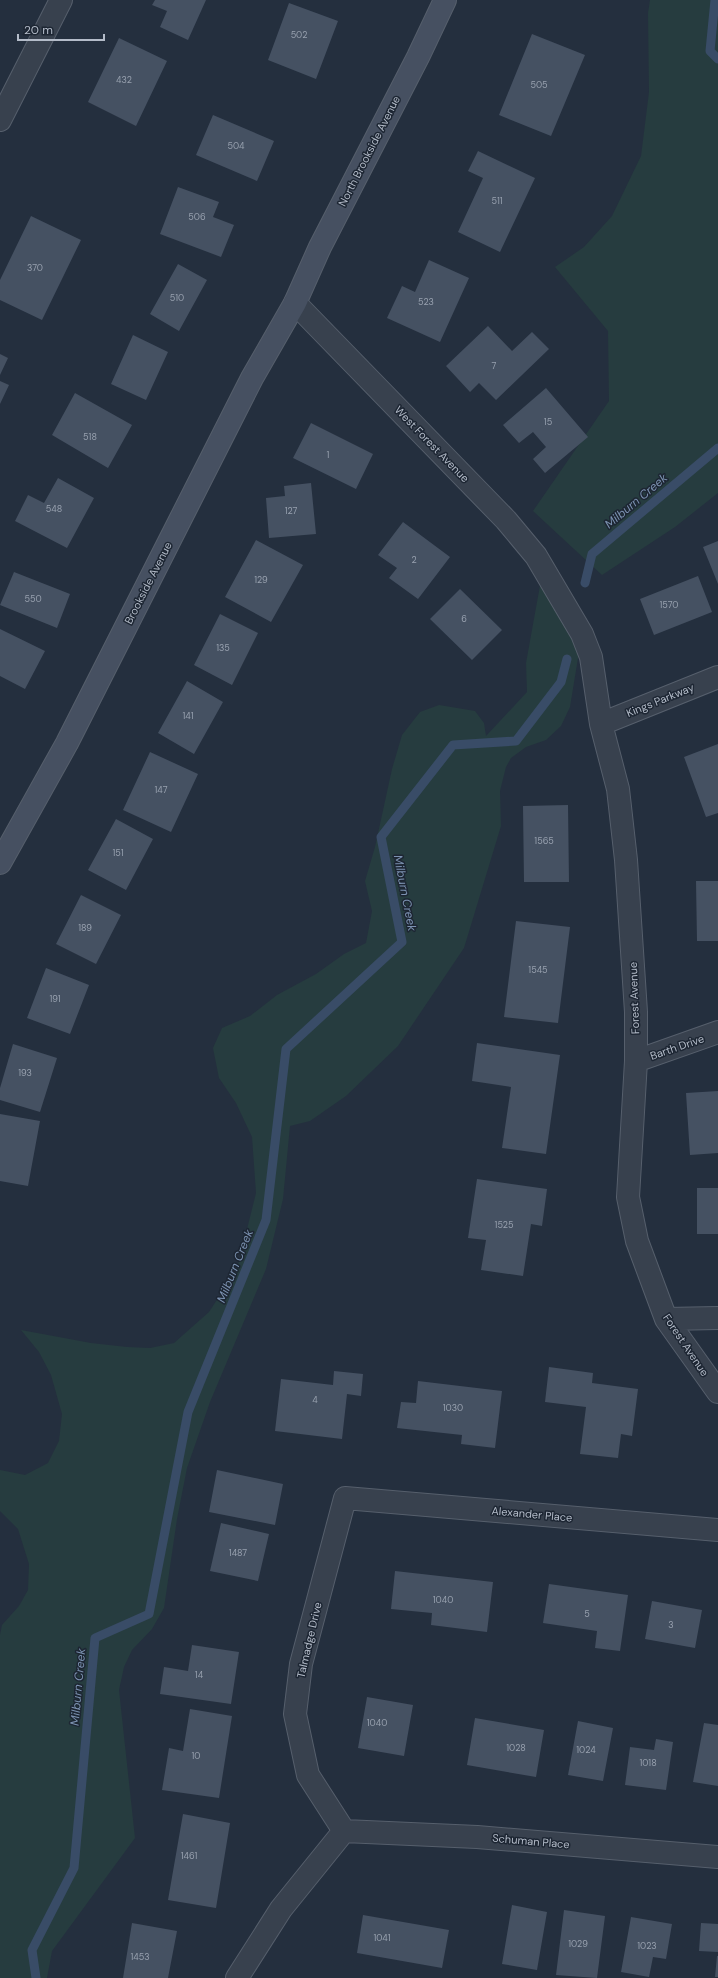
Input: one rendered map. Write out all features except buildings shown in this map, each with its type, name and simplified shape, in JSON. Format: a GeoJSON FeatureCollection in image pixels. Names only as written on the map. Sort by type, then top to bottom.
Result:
{"type":"FeatureCollection","features":[{"type":"Feature","properties":{"kind":"main road","name":"North Brookside Avenue"},"geometry":{"type":"LineString","coordinates":[[295,303],[320,247],[414,64],[445,0]]}},
{"type":"Feature","properties":{"kind":"main road","name":"Brookside Avenue"},"geometry":{"type":"LineString","coordinates":[[0,863],[67,743],[252,378],[295,303]]}},
{"type":"Feature","properties":{"kind":"street"},"geometry":{"type":"LineString","coordinates":[[0,120],[61,0]]}},
{"type":"Feature","properties":{"kind":"street","name":"West Forest Avenue"},"geometry":{"type":"LineString","coordinates":[[295,303],[506,520],[536,556],[558,592]]}},
{"type":"Feature","properties":{"kind":"street","name":"Forest Avenue"},"geometry":{"type":"LineString","coordinates":[[558,592],[582,634],[591,657],[601,724],[618,789],[626,860],[636,1012],[636,1062],[628,1197],[637,1241],[666,1319],[718,1392]]}},
{"type":"Feature","properties":{"kind":"street","name":"Kings Parkway"},"geometry":{"type":"LineString","coordinates":[[601,724],[718,677]]}},
{"type":"Feature","properties":{"kind":"street","name":"Barth Drive"},"geometry":{"type":"LineString","coordinates":[[636,1062],[718,1032]]}},
{"type":"Feature","properties":{"kind":"street"},"geometry":{"type":"LineString","coordinates":[[666,1319],[718,1318]]}},
{"type":"Feature","properties":{"kind":"street","name":"Alexander Place"},"geometry":{"type":"LineString","coordinates":[[345,1498],[718,1530]]}},
{"type":"Feature","properties":{"kind":"street","name":"Talmadge Drive"},"geometry":{"type":"LineString","coordinates":[[344,1831],[308,1774],[295,1714],[301,1664],[345,1498]]}},
{"type":"Feature","properties":{"kind":"street"},"geometry":{"type":"LineString","coordinates":[[237,1978],[281,1909],[344,1831]]}},
{"type":"Feature","properties":{"kind":"street","name":"Schuman Place"},"geometry":{"type":"LineString","coordinates":[[344,1831],[477,1837],[718,1857]]}},
{"type":"Feature","properties":{"kind":"green space"},"geometry":{"type":"Polygon","coordinates":[[[650,0],[718,0],[718,493],[675,527],[602,575],[533,511],[609,401],[608,331],[555,267],[584,247],[612,216],[641,156],[649,92],[648,13],[650,0]]]}},
{"type":"Feature","properties":{"kind":"green space"},"geometry":{"type":"Polygon","coordinates":[[[541,580],[580,646],[570,707],[561,726],[546,740],[526,747],[511,758],[506,767],[500,791],[501,826],[464,948],[398,1046],[346,1096],[310,1121],[290,1126],[283,1199],[266,1269],[210,1402],[187,1468],[177,1519],[164,1608],[152,1629],[132,1650],[124,1667],[119,1690],[135,1838],[52,1951],[47,1978],[0,1978],[0,1635],[2,1625],[19,1606],[28,1590],[29,1564],[18,1529],[0,1511],[0,1470],[25,1475],[48,1463],[59,1441],[62,1414],[51,1375],[39,1352],[21,1330],[91,1343],[150,1348],[174,1343],[209,1312],[237,1269],[256,1193],[252,1137],[236,1103],[219,1078],[213,1048],[222,1028],[250,1016],[277,995],[316,974],[344,954],[366,943],[372,911],[365,881],[375,847],[392,769],[402,735],[420,712],[439,705],[475,711],[484,723],[486,736],[527,692],[526,663],[541,580]]]}},
{"type":"Feature","properties":{"kind":"waterway","name":"Milburn Creek"},"geometry":{"type":"LineString","coordinates":[[715,0],[710,51],[718,59]]}},
{"type":"Feature","properties":{"kind":"waterway","name":"Milburn Creek"},"geometry":{"type":"LineString","coordinates":[[585,583],[592,554],[718,448]]}},
{"type":"Feature","properties":{"kind":"waterway","name":"Milburn Creek"},"geometry":{"type":"LineString","coordinates":[[36,1978],[32,1950],[74,1868],[95,1638],[149,1614],[188,1412],[266,1220],[286,1049],[402,942],[381,837],[453,745],[516,741],[561,682],[567,659]]}}]}
